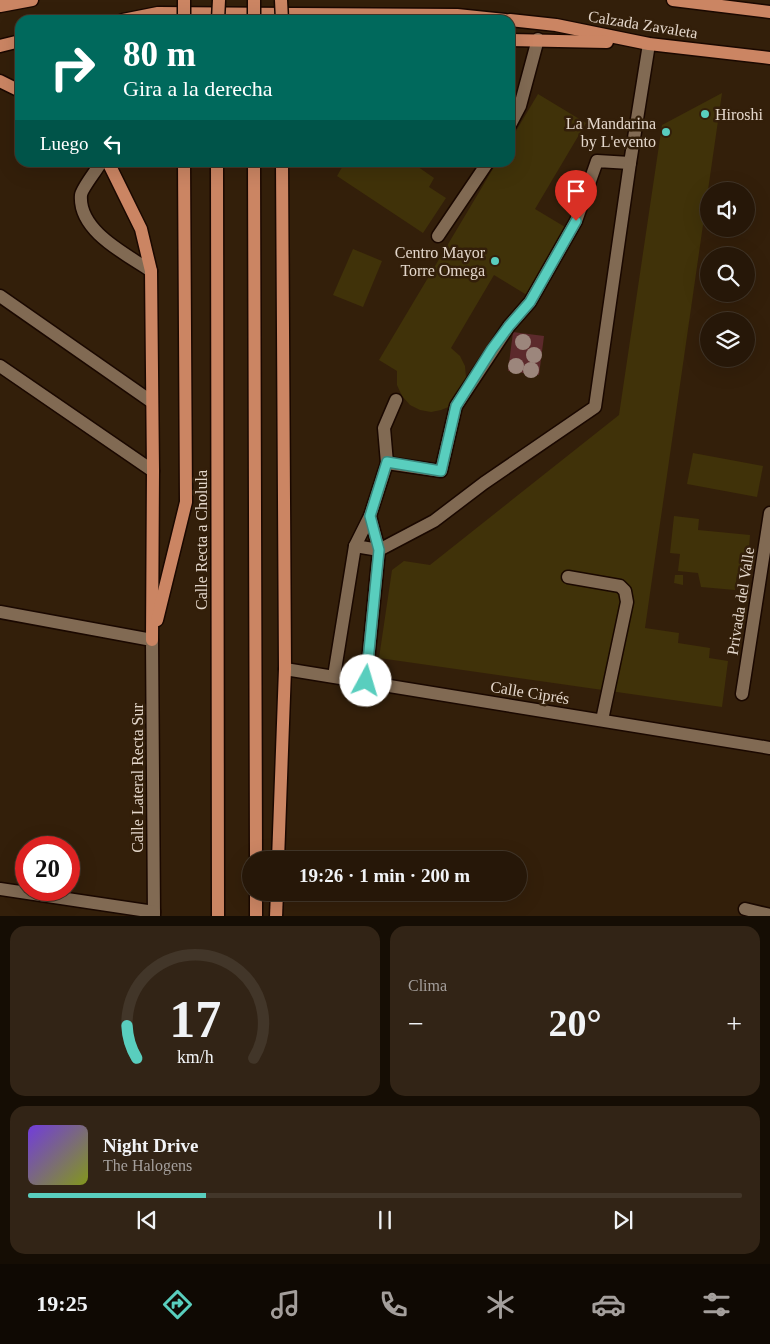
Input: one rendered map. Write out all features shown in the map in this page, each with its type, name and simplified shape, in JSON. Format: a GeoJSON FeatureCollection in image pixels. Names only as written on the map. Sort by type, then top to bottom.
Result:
{"type":"FeatureCollection","features":[{"type":"Feature","properties":{"kind":"main road"},"geometry":{"type":"LineString","coordinates":[[0,6],[32,0]]}},
{"type":"Feature","properties":{"kind":"main road"},"geometry":{"type":"LineString","coordinates":[[184,0],[184,15]]}},
{"type":"Feature","properties":{"kind":"main road"},"geometry":{"type":"LineString","coordinates":[[218,15],[219,0]]}},
{"type":"Feature","properties":{"kind":"main road"},"geometry":{"type":"LineString","coordinates":[[254,0],[254,15]]}},
{"type":"Feature","properties":{"kind":"main road"},"geometry":{"type":"LineString","coordinates":[[281,0],[282,15]]}},
{"type":"Feature","properties":{"kind":"main road","name":"Calzada Zavaleta"},"geometry":{"type":"LineString","coordinates":[[673,0],[770,12]]}},
{"type":"Feature","properties":{"kind":"main road"},"geometry":{"type":"LineString","coordinates":[[148,15],[158,13],[457,15]]}},
{"type":"Feature","properties":{"kind":"main road","name":"Calzada Zavaleta"},"geometry":{"type":"LineString","coordinates":[[515,21],[556,25],[646,44],[770,58]]}},
{"type":"Feature","properties":{"kind":"main road"},"geometry":{"type":"LineString","coordinates":[[515,40],[538,39],[646,44]]}},
{"type":"Feature","properties":{"kind":"main road"},"geometry":{"type":"LineString","coordinates":[[0,46],[15,42]]}},
{"type":"Feature","properties":{"kind":"main road"},"geometry":{"type":"LineString","coordinates":[[1,81],[15,88]]}},
{"type":"Feature","properties":{"kind":"main road"},"geometry":{"type":"LineString","coordinates":[[110,167],[141,229],[151,271],[152,640]]}},
{"type":"Feature","properties":{"kind":"main road"},"geometry":{"type":"LineString","coordinates":[[152,640],[186,502],[184,167]]}},
{"type":"Feature","properties":{"kind":"main road","name":"Calle Recta a Cholula"},"geometry":{"type":"LineString","coordinates":[[218,167],[218,916]]}},
{"type":"Feature","properties":{"kind":"main road"},"geometry":{"type":"LineString","coordinates":[[254,167],[256,851]]}},
{"type":"Feature","properties":{"kind":"main road"},"geometry":{"type":"LineString","coordinates":[[278,851],[284,669],[282,167]]}},
{"type":"Feature","properties":{"kind":"main road"},"geometry":{"type":"LineString","coordinates":[[282,179],[288,167]]}},
{"type":"Feature","properties":{"kind":"main road"},"geometry":{"type":"LineString","coordinates":[[256,901],[256,916]]}},
{"type":"Feature","properties":{"kind":"main road"},"geometry":{"type":"LineString","coordinates":[[276,916],[277,901]]}},
{"type":"Feature","properties":{"kind":"street"},"geometry":{"type":"LineString","coordinates":[[515,116],[520,106],[538,39]]}},
{"type":"Feature","properties":{"kind":"street"},"geometry":{"type":"LineString","coordinates":[[354,546],[379,550],[434,521],[484,483],[595,407],[646,44]]}},
{"type":"Feature","properties":{"kind":"street"},"geometry":{"type":"LineString","coordinates":[[387,462],[441,471],[456,406],[492,349],[530,302],[576,221],[597,161],[630,163]]}},
{"type":"Feature","properties":{"kind":"street"},"geometry":{"type":"LineString","coordinates":[[98,167],[81,194],[84,214],[96,232],[151,271]]}},
{"type":"Feature","properties":{"kind":"street"},"geometry":{"type":"LineString","coordinates":[[438,236],[485,167]]}},
{"type":"Feature","properties":{"kind":"street"},"geometry":{"type":"LineString","coordinates":[[0,296],[152,402]]}},
{"type":"Feature","properties":{"kind":"street"},"geometry":{"type":"LineString","coordinates":[[0,366],[153,471]]}},
{"type":"Feature","properties":{"kind":"street"},"geometry":{"type":"LineString","coordinates":[[334,676],[354,546],[370,516],[387,462],[384,428],[396,400]]}},
{"type":"Feature","properties":{"kind":"street","name":"Privada del Valle"},"geometry":{"type":"LineString","coordinates":[[742,694],[770,513]]}},
{"type":"Feature","properties":{"kind":"street"},"geometry":{"type":"LineString","coordinates":[[366,681],[379,550],[370,516]]}},
{"type":"Feature","properties":{"kind":"street"},"geometry":{"type":"LineString","coordinates":[[568,577],[620,586],[625,591],[627,602],[602,720]]}},
{"type":"Feature","properties":{"kind":"street"},"geometry":{"type":"LineString","coordinates":[[0,612],[152,640]]}},
{"type":"Feature","properties":{"kind":"street","name":"Calle Lateral Recta Sur"},"geometry":{"type":"LineString","coordinates":[[152,640],[154,914]]}},
{"type":"Feature","properties":{"kind":"street","name":"Calle Ciprés"},"geometry":{"type":"LineString","coordinates":[[284,669],[770,748]]}},
{"type":"Feature","properties":{"kind":"street"},"geometry":{"type":"LineString","coordinates":[[0,889],[115,912],[154,914]]}},
{"type":"Feature","properties":{"kind":"street"},"geometry":{"type":"LineString","coordinates":[[745,909],[770,915]]}},
{"type":"Feature","properties":{"kind":"shaded area"},"geometry":{"type":"Polygon","coordinates":[[[513,332],[544,336],[539,375],[508,371],[513,332]]]}},
{"type":"Feature","properties":{"kind":"building"},"geometry":{"type":"Polygon","coordinates":[[[722,93],[709,182],[700,182],[701,237],[645,628],[679,633],[678,643],[710,648],[709,658],[728,661],[722,707],[379,658],[392,570],[404,561],[430,565],[619,415],[662,125],[722,93]]]}},
{"type":"Feature","properties":{"kind":"building","name":"Centro Mayor Torre Omega"},"geometry":{"type":"Polygon","coordinates":[[[538,94],[586,123],[535,209],[570,230],[530,297],[494,275],[451,348],[460,356],[465,366],[464,388],[451,406],[431,412],[420,410],[410,405],[402,396],[397,385],[397,371],[379,360],[494,167],[515,167],[515,133],[538,94]]]}},
{"type":"Feature","properties":{"kind":"building"},"geometry":{"type":"Polygon","coordinates":[[[342,167],[418,167],[434,178],[429,187],[446,198],[423,233],[337,176],[342,167]]]}},
{"type":"Feature","properties":{"kind":"building"},"geometry":{"type":"Polygon","coordinates":[[[353,249],[382,261],[363,307],[333,295],[353,249]]]}},
{"type":"Feature","properties":{"kind":"building"},"geometry":{"type":"Polygon","coordinates":[[[693,453],[763,466],[757,497],[687,484],[693,453]]]}},
{"type":"Feature","properties":{"kind":"building"},"geometry":{"type":"Polygon","coordinates":[[[674,516],[699,519],[698,530],[750,535],[747,576],[737,575],[735,590],[701,587],[698,573],[678,571],[680,554],[670,553],[674,516]]]}},
{"type":"Feature","properties":{"kind":"building"},"geometry":{"type":"Polygon","coordinates":[[[675,575],[683,575],[683,585],[674,583],[675,575]]]}},
{"type":"Feature","properties":{"kind":"place","name":"Hiroshi"},"geometry":{"type":"Point","coordinates":[705,114]}},
{"type":"Feature","properties":{"kind":"place","name":"La Mandarina by L'evento"},"geometry":{"type":"Point","coordinates":[666,132]}},
{"type":"Feature","properties":{"kind":"place","name":"Centro Mayor Torre Omega"},"geometry":{"type":"Point","coordinates":[495,261]}},
{"type":"Feature","properties":{"kind":"route"},"geometry":{"type":"LineString","coordinates":[[366,681],[379,550],[370,516],[387,462],[441,471],[456,406],[492,349],[530,302],[576,221]]}}]}
